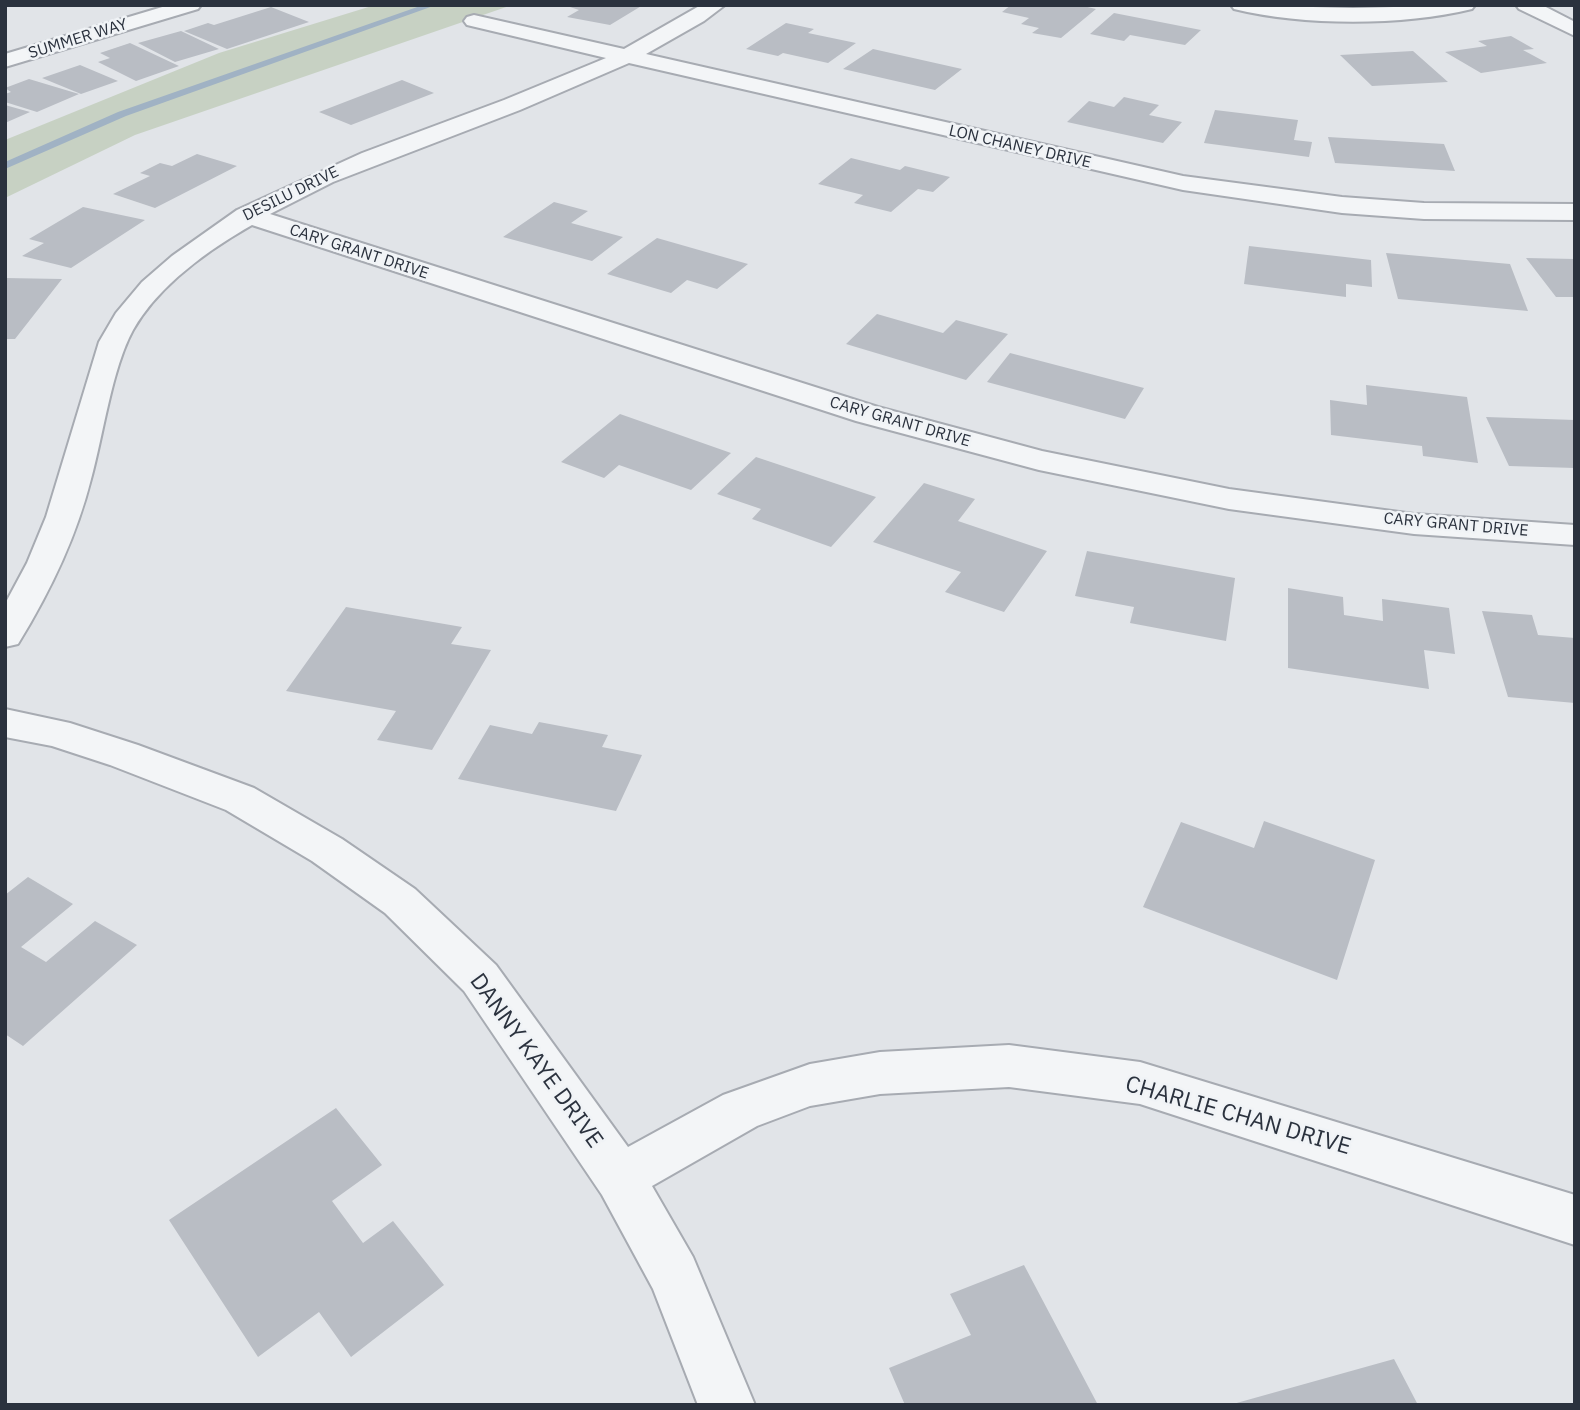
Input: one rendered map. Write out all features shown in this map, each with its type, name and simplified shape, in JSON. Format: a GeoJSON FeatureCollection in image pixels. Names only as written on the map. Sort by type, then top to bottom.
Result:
{"type":"FeatureCollection","features":[{"type":"Feature","properties":{"kind":"street","name":"SUMMER WAY"},"geometry":{"type":"LineString","coordinates":[[5,61],[191,5]]}},
{"type":"Feature","properties":{"kind":"street","name":"DESILU DRIVE"},"geometry":{"type":"LineString","coordinates":[[5,635],[33,590],[64,516],[93,401],[119,331],[142,299],[171,270],[246,215],[268,203],[366,159],[509,107],[627,57],[715,5]]}},
{"type":"Feature","properties":{"kind":"street"},"geometry":{"type":"LineString","coordinates":[[1241,5],[1315,14],[1362,16],[1465,5]]}},
{"type":"Feature","properties":{"kind":"street"},"geometry":{"type":"LineString","coordinates":[[1526,5],[1575,30]]}},
{"type":"Feature","properties":{"kind":"street","name":"LON CHANEY DRIVE"},"geometry":{"type":"LineString","coordinates":[[474,22],[1183,183],[1342,205],[1451,212],[1575,212]]}},
{"type":"Feature","properties":{"kind":"street"},"geometry":{"type":"LineString","coordinates":[[5,46],[41,50]]}},
{"type":"Feature","properties":{"kind":"street","name":"CARY GRANT DRIVE"},"geometry":{"type":"LineString","coordinates":[[246,215],[867,414],[1039,460],[1229,499],[1414,524],[1575,535]]}},
{"type":"Feature","properties":{"kind":"street","name":"DANNY KAYE DRIVE"},"geometry":{"type":"LineString","coordinates":[[5,723],[56,733],[124,755],[240,799],[327,850],[400,901],[480,978],[620,1178],[674,1275],[727,1405]]}},
{"type":"Feature","properties":{"kind":"street","name":"CHARLIE CHAN DRIVE"},"geometry":{"type":"LineString","coordinates":[[620,1178],[740,1110],[810,1085],[880,1073],[1009,1066],[1140,1083],[1575,1220]]}},
{"type":"Feature","properties":{"kind":"green space"},"geometry":{"type":"Polygon","coordinates":[[[375,5],[512,5],[135,135],[5,198],[5,140],[219,53],[375,5]]]}},
{"type":"Feature","properties":{"kind":"building"},"geometry":{"type":"Polygon","coordinates":[[[564,5],[643,5],[610,25],[567,17],[579,10],[564,5]]]}},
{"type":"Feature","properties":{"kind":"building"},"geometry":{"type":"Polygon","coordinates":[[[1011,5],[1079,5],[1096,9],[1061,38],[1032,33],[1039,28],[1021,24],[1029,18],[1002,12],[1011,5]]]}},
{"type":"Feature","properties":{"kind":"building"},"geometry":{"type":"Polygon","coordinates":[[[271,7],[309,22],[227,49],[184,31],[208,23],[214,25],[271,7]]]}},
{"type":"Feature","properties":{"kind":"building"},"geometry":{"type":"Polygon","coordinates":[[[1114,13],[1201,30],[1185,45],[1130,35],[1124,41],[1090,34],[1114,13]]]}},
{"type":"Feature","properties":{"kind":"building"},"geometry":{"type":"Polygon","coordinates":[[[786,23],[814,29],[808,33],[856,43],[828,63],[783,53],[778,56],[746,49],[786,23]]]}},
{"type":"Feature","properties":{"kind":"building"},"geometry":{"type":"Polygon","coordinates":[[[181,31],[219,49],[175,62],[138,43],[181,31]]]}},
{"type":"Feature","properties":{"kind":"building"},"geometry":{"type":"Polygon","coordinates":[[[1511,36],[1534,49],[1523,50],[1547,63],[1481,73],[1445,52],[1487,46],[1478,41],[1511,36]]]}},
{"type":"Feature","properties":{"kind":"building"},"geometry":{"type":"Polygon","coordinates":[[[130,43],[179,66],[136,81],[98,62],[110,58],[100,53],[130,43]]]}},
{"type":"Feature","properties":{"kind":"building"},"geometry":{"type":"Polygon","coordinates":[[[873,49],[962,69],[935,90],[843,69],[873,49]]]}},
{"type":"Feature","properties":{"kind":"building"},"geometry":{"type":"Polygon","coordinates":[[[1413,51],[1448,82],[1372,86],[1340,55],[1413,51]]]}},
{"type":"Feature","properties":{"kind":"building"},"geometry":{"type":"Polygon","coordinates":[[[80,65],[118,81],[81,94],[42,78],[80,65]]]}},
{"type":"Feature","properties":{"kind":"building"},"geometry":{"type":"Polygon","coordinates":[[[29,79],[79,94],[37,112],[5,102],[5,94],[11,92],[5,88],[29,79]]]}},
{"type":"Feature","properties":{"kind":"building"},"geometry":{"type":"Polygon","coordinates":[[[402,80],[434,93],[351,125],[319,112],[402,80]]]}},
{"type":"Feature","properties":{"kind":"building"},"geometry":{"type":"Polygon","coordinates":[[[1124,97],[1159,105],[1149,115],[1182,122],[1163,143],[1067,122],[1089,101],[1114,107],[1124,97]]]}},
{"type":"Feature","properties":{"kind":"building"},"geometry":{"type":"Polygon","coordinates":[[[5,105],[30,112],[5,123],[5,105]]]}},
{"type":"Feature","properties":{"kind":"building"},"geometry":{"type":"Polygon","coordinates":[[[1215,110],[1298,120],[1294,140],[1312,142],[1309,157],[1204,143],[1215,110]]]}},
{"type":"Feature","properties":{"kind":"building"},"geometry":{"type":"Polygon","coordinates":[[[1328,137],[1444,144],[1455,171],[1335,163],[1328,137]]]}},
{"type":"Feature","properties":{"kind":"building"},"geometry":{"type":"Polygon","coordinates":[[[197,154],[237,166],[155,208],[113,194],[150,176],[140,173],[160,163],[172,166],[197,154]]]}},
{"type":"Feature","properties":{"kind":"building"},"geometry":{"type":"Polygon","coordinates":[[[851,158],[900,170],[905,166],[950,177],[933,192],[918,189],[891,212],[854,203],[863,195],[818,184],[851,158]]]}},
{"type":"Feature","properties":{"kind":"building"},"geometry":{"type":"Polygon","coordinates":[[[554,202],[588,211],[571,223],[623,237],[592,261],[503,237],[554,202]]]}},
{"type":"Feature","properties":{"kind":"building"},"geometry":{"type":"Polygon","coordinates":[[[83,207],[145,220],[71,268],[22,256],[44,243],[29,239],[83,207]]]}},
{"type":"Feature","properties":{"kind":"building"},"geometry":{"type":"Polygon","coordinates":[[[657,238],[748,264],[717,289],[687,280],[671,293],[607,274],[657,238]]]}},
{"type":"Feature","properties":{"kind":"building"},"geometry":{"type":"Polygon","coordinates":[[[1249,246],[1371,260],[1372,287],[1346,284],[1346,297],[1244,284],[1249,246]]]}},
{"type":"Feature","properties":{"kind":"building"},"geometry":{"type":"Polygon","coordinates":[[[1386,253],[1510,264],[1528,311],[1398,299],[1386,253]]]}},
{"type":"Feature","properties":{"kind":"building"},"geometry":{"type":"Polygon","coordinates":[[[1526,258],[1575,259],[1575,297],[1556,297],[1526,258]]]}},
{"type":"Feature","properties":{"kind":"building"},"geometry":{"type":"Polygon","coordinates":[[[5,278],[62,279],[15,339],[5,339],[5,278]]]}},
{"type":"Feature","properties":{"kind":"building"},"geometry":{"type":"Polygon","coordinates":[[[877,314],[943,333],[956,320],[1008,334],[966,380],[846,344],[877,314]]]}},
{"type":"Feature","properties":{"kind":"building"},"geometry":{"type":"Polygon","coordinates":[[[1010,353],[1144,388],[1125,419],[987,382],[1010,353]]]}},
{"type":"Feature","properties":{"kind":"building"},"geometry":{"type":"Polygon","coordinates":[[[1366,385],[1467,397],[1478,463],[1423,456],[1422,446],[1331,435],[1330,400],[1367,405],[1366,385]]]}},
{"type":"Feature","properties":{"kind":"building"},"geometry":{"type":"Polygon","coordinates":[[[620,414],[731,453],[691,490],[619,465],[604,478],[561,462],[620,414]]]}},
{"type":"Feature","properties":{"kind":"building"},"geometry":{"type":"Polygon","coordinates":[[[1486,417],[1575,420],[1575,468],[1509,466],[1486,417]]]}},
{"type":"Feature","properties":{"kind":"building"},"geometry":{"type":"Polygon","coordinates":[[[756,457],[876,497],[831,547],[752,519],[761,509],[717,494],[756,457]]]}},
{"type":"Feature","properties":{"kind":"building"},"geometry":{"type":"Polygon","coordinates":[[[924,483],[975,499],[958,521],[1047,551],[1004,612],[945,592],[961,572],[873,542],[924,483]]]}},
{"type":"Feature","properties":{"kind":"building"},"geometry":{"type":"Polygon","coordinates":[[[1087,551],[1235,578],[1226,641],[1130,623],[1134,607],[1075,596],[1087,551]]]}},
{"type":"Feature","properties":{"kind":"building"},"geometry":{"type":"Polygon","coordinates":[[[1288,588],[1343,597],[1344,615],[1383,621],[1382,599],[1449,608],[1455,654],[1424,650],[1429,689],[1288,668],[1288,588]]]}},
{"type":"Feature","properties":{"kind":"building"},"geometry":{"type":"Polygon","coordinates":[[[346,607],[462,627],[451,644],[491,650],[432,750],[377,740],[396,711],[286,691],[346,607]]]}},
{"type":"Feature","properties":{"kind":"building"},"geometry":{"type":"Polygon","coordinates":[[[1482,611],[1532,615],[1538,635],[1575,638],[1575,703],[1508,697],[1482,611]]]}},
{"type":"Feature","properties":{"kind":"building"},"geometry":{"type":"Polygon","coordinates":[[[539,722],[608,735],[602,747],[642,755],[616,811],[458,779],[490,725],[532,734],[539,722]]]}},
{"type":"Feature","properties":{"kind":"building"},"geometry":{"type":"Polygon","coordinates":[[[1264,821],[1375,860],[1337,980],[1143,907],[1181,822],[1254,848],[1264,821]]]}},
{"type":"Feature","properties":{"kind":"building"},"geometry":{"type":"Polygon","coordinates":[[[28,877],[73,904],[21,947],[46,962],[95,921],[137,945],[23,1046],[5,1034],[5,895],[28,877]]]}},
{"type":"Feature","properties":{"kind":"building"},"geometry":{"type":"Polygon","coordinates":[[[336,1108],[382,1165],[332,1201],[363,1243],[393,1221],[444,1285],[351,1357],[319,1312],[258,1357],[169,1220],[336,1108]]]}},
{"type":"Feature","properties":{"kind":"building"},"geometry":{"type":"Polygon","coordinates":[[[1024,1265],[1098,1405],[905,1405],[889,1368],[971,1335],[950,1294],[1024,1265]]]}},
{"type":"Feature","properties":{"kind":"building"},"geometry":{"type":"Polygon","coordinates":[[[1394,1359],[1418,1405],[1233,1405],[1233,1404],[1394,1359]]]}},
{"type":"Feature","properties":{"kind":"waterway"},"geometry":{"type":"LineString","coordinates":[[5,166],[122,114],[432,5]]}}]}
